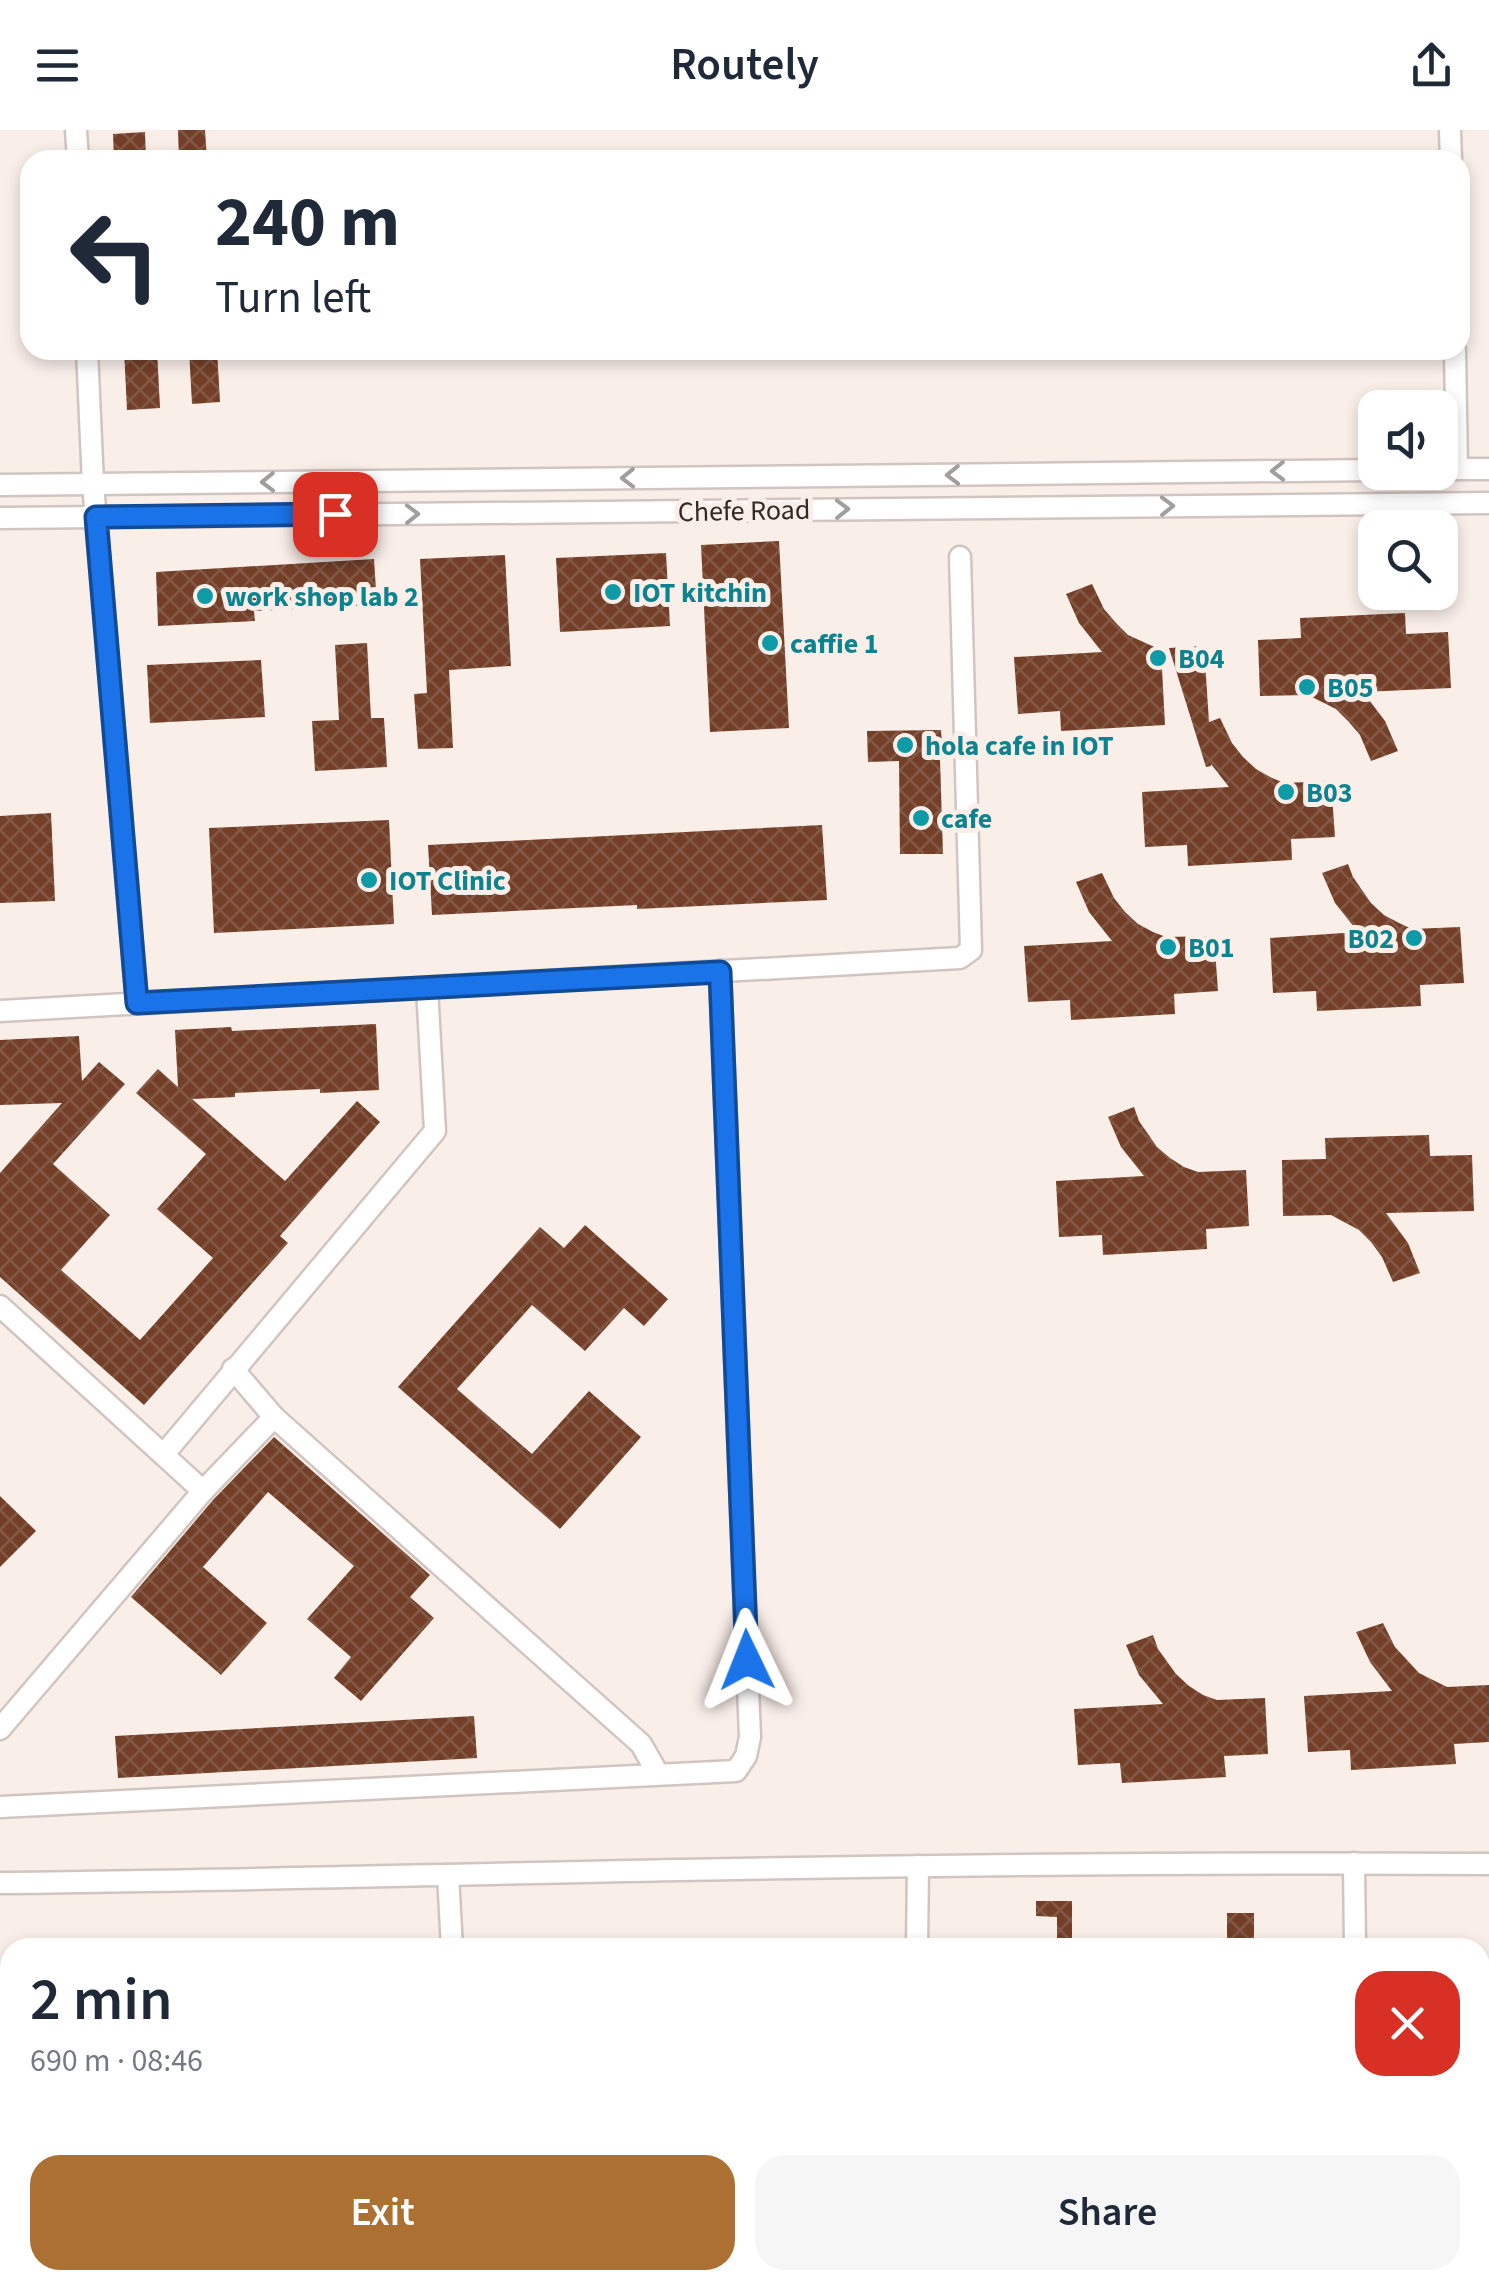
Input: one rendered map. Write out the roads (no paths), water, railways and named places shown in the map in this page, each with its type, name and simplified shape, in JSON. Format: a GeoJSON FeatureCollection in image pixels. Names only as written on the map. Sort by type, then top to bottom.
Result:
{"type":"FeatureCollection","features":[{"type":"Feature","properties":{"kind":"street"},"geometry":{"type":"LineString","coordinates":[[87,360],[93,484],[137,1003]]}},
{"type":"Feature","properties":{"kind":"street"},"geometry":{"type":"LineString","coordinates":[[1452,390],[1453,360]]}},
{"type":"Feature","properties":{"kind":"street"},"geometry":{"type":"LineString","coordinates":[[1458,469],[1489,469]]}},
{"type":"Feature","properties":{"kind":"street","name":"Chefe Road"},"geometry":{"type":"LineString","coordinates":[[0,486],[1358,470]]}},
{"type":"Feature","properties":{"kind":"street","name":"Chefe Road"},"geometry":{"type":"LineString","coordinates":[[0,518],[1489,503]]}},
{"type":"Feature","properties":{"kind":"street"},"geometry":{"type":"LineString","coordinates":[[0,1011],[960,958],[971,950],[960,557]]}},
{"type":"Feature","properties":{"kind":"street"},"geometry":{"type":"LineString","coordinates":[[0,1807],[736,1771],[746,1756],[750,1737],[720,972]]}},
{"type":"Feature","properties":{"kind":"street"},"geometry":{"type":"LineString","coordinates":[[164,1454],[435,1130],[428,988]]}},
{"type":"Feature","properties":{"kind":"street"},"geometry":{"type":"LineString","coordinates":[[0,1306],[203,1491]]}},
{"type":"Feature","properties":{"kind":"street"},"geometry":{"type":"LineString","coordinates":[[234,1369],[274,1417],[641,1744],[658,1774]]}},
{"type":"Feature","properties":{"kind":"street"},"geometry":{"type":"LineString","coordinates":[[0,1729],[203,1491],[274,1417]]}},
{"type":"Feature","properties":{"kind":"street"},"geometry":{"type":"LineString","coordinates":[[1354,1863],[1355,1938]]}},
{"type":"Feature","properties":{"kind":"street"},"geometry":{"type":"LineString","coordinates":[[0,1882],[211,1882],[918,1866],[1489,1864]]}},
{"type":"Feature","properties":{"kind":"street"},"geometry":{"type":"LineString","coordinates":[[917,1938],[918,1866]]}},
{"type":"Feature","properties":{"kind":"street"},"geometry":{"type":"LineString","coordinates":[[448,1875],[451,1938]]}},
{"type":"Feature","properties":{"kind":"place","name":"IOT kitchin"},"geometry":{"type":"Point","coordinates":[613,592]}},
{"type":"Feature","properties":{"kind":"place","name":"work shop lab 2"},"geometry":{"type":"Point","coordinates":[205,596]}},
{"type":"Feature","properties":{"kind":"place","name":"caffie 1"},"geometry":{"type":"Point","coordinates":[770,643]}},
{"type":"Feature","properties":{"kind":"place","name":"B04"},"geometry":{"type":"Point","coordinates":[1158,658]}},
{"type":"Feature","properties":{"kind":"place","name":"B05"},"geometry":{"type":"Point","coordinates":[1307,687]}},
{"type":"Feature","properties":{"kind":"place","name":"hola cafe in IOT"},"geometry":{"type":"Point","coordinates":[905,745]}},
{"type":"Feature","properties":{"kind":"place","name":"B03"},"geometry":{"type":"Point","coordinates":[1286,792]}},
{"type":"Feature","properties":{"kind":"place","name":"cafe"},"geometry":{"type":"Point","coordinates":[921,818]}},
{"type":"Feature","properties":{"kind":"place","name":"IOT Clinic"},"geometry":{"type":"Point","coordinates":[369,880]}},
{"type":"Feature","properties":{"kind":"place","name":"B02"},"geometry":{"type":"Point","coordinates":[1414,938]}},
{"type":"Feature","properties":{"kind":"place","name":"B01"},"geometry":{"type":"Point","coordinates":[1168,947]}}]}
